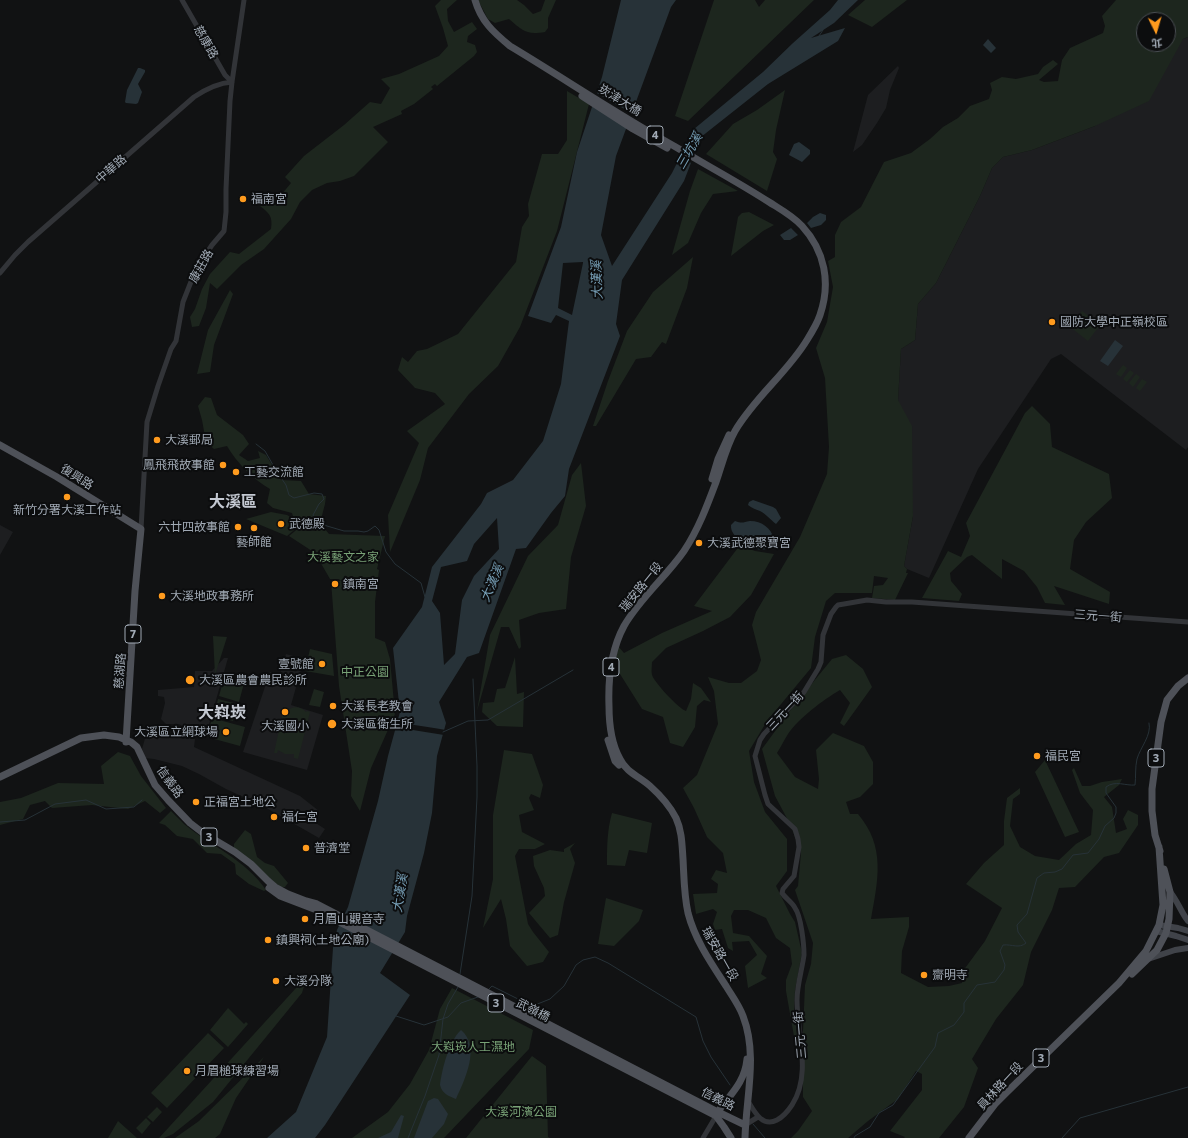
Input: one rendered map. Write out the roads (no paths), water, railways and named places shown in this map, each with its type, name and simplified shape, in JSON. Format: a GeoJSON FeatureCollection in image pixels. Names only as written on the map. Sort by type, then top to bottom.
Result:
{"type":"FeatureCollection","features":[{"type":"Feature","properties":{"kind":"main road","name":"4"},"geometry":{"type":"LineString","coordinates":[[470,0],[473,10],[481,20]]}},
{"type":"Feature","properties":{"kind":"main road","name":"4"},"geometry":{"type":"LineString","coordinates":[[475,0],[481,20]]}},
{"type":"Feature","properties":{"kind":"main road","name":"崁津大橋"},"geometry":{"type":"LineString","coordinates":[[481,20],[496,40],[509,50],[570,87],[633,129],[676,152],[775,210],[793,223],[819,256]]}},
{"type":"Feature","properties":{"kind":"main road","name":"瑞安路一段"},"geometry":{"type":"LineString","coordinates":[[717,1114],[721,1107],[736,1090],[742,1078],[747,1061],[747,1050],[743,1030],[735,1010],[694,943],[689,930],[681,897],[677,839],[672,821],[660,803],[647,790],[623,771],[611,751],[607,738],[605,722],[604,687],[609,652],[620,624],[630,608],[661,574],[681,547],[706,499],[724,444],[732,428],[756,396],[786,364],[810,329],[818,311],[821,287],[819,256]]}},
{"type":"Feature","properties":{"kind":"main road","name":"瑞安路一段"},"geometry":{"type":"LineString","coordinates":[[745,1138],[751,1051],[748,1034],[742,1014],[694,932],[686,897],[682,841],[677,821],[672,811],[650,786],[633,774],[620,760],[613,742],[609,709],[610,670],[616,646],[624,625],[686,548],[708,503],[734,434],[746,415],[794,359],[816,326],[822,307],[825,288],[825,278],[819,256]]}},
{"type":"Feature","properties":{"kind":"main road","name":"復興路"},"geometry":{"type":"LineString","coordinates":[[0,444],[141,529]]}},
{"type":"Feature","properties":{"kind":"main road","name":"慈湖路"},"geometry":{"type":"LineString","coordinates":[[126,741],[135,591],[141,529]]}},
{"type":"Feature","properties":{"kind":"main road","name":"3"},"geometry":{"type":"LineString","coordinates":[[1167,930],[1170,892],[1155,836],[1152,811],[1152,789],[1161,722],[1167,700],[1178,686],[1188,678]]}},
{"type":"Feature","properties":{"kind":"main road","name":"信義路"},"geometry":{"type":"LineString","coordinates":[[0,777],[81,738],[104,735],[118,737],[131,742],[137,747],[155,785],[190,823],[251,864],[275,887],[316,906]]}},
{"type":"Feature","properties":{"kind":"main road"},"geometry":{"type":"LineString","coordinates":[[0,782],[83,742],[104,739],[126,741]]}},
{"type":"Feature","properties":{"kind":"main road","name":"3"},"geometry":{"type":"LineString","coordinates":[[1158,928],[1163,905],[1159,847]]}},
{"type":"Feature","properties":{"kind":"main road"},"geometry":{"type":"LineString","coordinates":[[1170,892],[1174,896],[1178,906],[1188,921]]}},
{"type":"Feature","properties":{"kind":"main road","name":"武嶺橋"},"geometry":{"type":"LineString","coordinates":[[316,906],[382,938],[680,1095]]}},
{"type":"Feature","properties":{"kind":"main road"},"geometry":{"type":"LineString","coordinates":[[1158,928],[1188,931]]}},
{"type":"Feature","properties":{"kind":"main road","name":"員林路一段"},"geometry":{"type":"LineString","coordinates":[[969,1138],[995,1104],[1119,983],[1146,951],[1158,928]]}},
{"type":"Feature","properties":{"kind":"main road"},"geometry":{"type":"LineString","coordinates":[[1167,930],[1176,936],[1188,940]]}},
{"type":"Feature","properties":{"kind":"main road","name":"員林路一段"},"geometry":{"type":"LineString","coordinates":[[1119,983],[1127,979],[1157,950],[1167,930]]}},
{"type":"Feature","properties":{"kind":"main road"},"geometry":{"type":"LineString","coordinates":[[1148,959],[1176,950],[1188,948]]}},
{"type":"Feature","properties":{"kind":"main road"},"geometry":{"type":"LineString","coordinates":[[736,1090],[743,1092],[748,1100]]}},
{"type":"Feature","properties":{"kind":"main road","name":"信義路"},"geometry":{"type":"LineString","coordinates":[[680,1095],[738,1126],[745,1125]]}},
{"type":"Feature","properties":{"kind":"main road","name":"3"},"geometry":{"type":"LineString","coordinates":[[717,1114],[731,1138]]}},
{"type":"Feature","properties":{"kind":"street","name":"慈康路"},"geometry":{"type":"LineString","coordinates":[[182,0],[225,75],[232,82]]}},
{"type":"Feature","properties":{"kind":"street","name":"康莊路"},"geometry":{"type":"LineString","coordinates":[[141,529],[148,419],[163,371],[171,349],[176,341],[183,302],[196,269],[212,245],[224,231],[232,82],[244,0]]}},
{"type":"Feature","properties":{"kind":"street","name":"中華路"},"geometry":{"type":"LineString","coordinates":[[0,273],[15,254],[194,97],[204,90],[222,83],[232,82]]}},
{"type":"Feature","properties":{"kind":"street","name":"三元一街"},"geometry":{"type":"LineString","coordinates":[[758,1117],[768,1122],[772,1122],[780,1118],[789,1109],[799,1088],[802,1075],[802,1061],[797,999],[804,955],[799,915],[796,908],[782,894],[783,889],[794,876],[798,847],[797,833],[795,829],[768,804],[755,756],[760,740],[764,734],[804,692],[818,669],[821,662],[823,636],[831,614],[836,607],[838,605],[867,600],[914,602],[1188,622]]}},
{"type":"Feature","properties":{"kind":"street"},"geometry":{"type":"LineString","coordinates":[[745,1125],[758,1117],[748,1100]]}},
{"type":"Feature","properties":{"kind":"street"},"geometry":{"type":"LineString","coordinates":[[703,1138],[708,1127],[717,1114]]}},
{"type":"Feature","properties":{"kind":"street"},"geometry":{"type":"LineString","coordinates":[[708,1127],[717,1124],[724,1127]]}},
{"type":"Feature","properties":{"kind":"water","name":"大漢溪"},"geometry":{"type":"Polygon","coordinates":[[[621,0],[676,0],[671,7],[616,156],[601,235],[612,266],[672,173],[694,129],[763,72],[830,10],[838,0],[858,0],[834,23],[811,38],[845,28],[838,41],[768,84],[701,137],[684,181],[622,280],[616,324],[620,336],[569,469],[565,496],[526,548],[516,549],[479,653],[467,657],[439,702],[446,723],[437,756],[432,813],[424,853],[407,916],[405,932],[380,973],[410,995],[315,1138],[267,1138],[296,1112],[327,1037],[333,948],[337,930],[348,907],[378,801],[400,712],[393,648],[422,607],[432,567],[481,504],[487,493],[513,480],[543,441],[561,384],[569,321],[556,315],[551,323],[528,316],[561,227],[577,152],[602,77],[621,0]],[[563,263],[558,308],[572,315],[583,263],[563,263]],[[497,518],[474,544],[467,561],[441,567],[432,601],[440,613],[444,665],[455,654],[462,600],[474,576],[499,549],[497,518]]]}},
{"type":"Feature","properties":{"kind":"water"},"geometry":{"type":"Polygon","coordinates":[[[988,39],[996,48],[991,53],[983,45],[988,39]]]}},
{"type":"Feature","properties":{"kind":"water"},"geometry":{"type":"Polygon","coordinates":[[[138,68],[145,70],[138,84],[142,92],[138,103],[126,103],[127,90],[138,68]]]}},
{"type":"Feature","properties":{"kind":"water"},"geometry":{"type":"Polygon","coordinates":[[[799,142],[810,150],[810,154],[802,162],[789,155],[794,144],[799,142]]]}},
{"type":"Feature","properties":{"kind":"water"},"geometry":{"type":"Polygon","coordinates":[[[820,213],[826,215],[826,220],[821,225],[811,228],[807,223],[820,213]]]}},
{"type":"Feature","properties":{"kind":"water"},"geometry":{"type":"Polygon","coordinates":[[[791,228],[798,235],[790,240],[784,240],[780,235],[791,228]]]}},
{"type":"Feature","properties":{"kind":"water"},"geometry":{"type":"Polygon","coordinates":[[[1115,340],[1123,346],[1108,366],[1100,361],[1115,340]]]}},
{"type":"Feature","properties":{"kind":"water"},"geometry":{"type":"Polygon","coordinates":[[[753,500],[773,507],[776,509],[781,518],[776,524],[762,512],[748,505],[749,502],[753,500]]]}},
{"type":"Feature","properties":{"kind":"water"},"geometry":{"type":"Polygon","coordinates":[[[735,521],[741,523],[750,521],[758,522],[768,528],[774,539],[766,549],[760,550],[751,546],[741,541],[734,534],[731,525],[735,521]]]}},
{"type":"Feature","properties":{"kind":"water"},"geometry":{"type":"Polygon","coordinates":[[[461,1030],[467,1037],[471,1054],[467,1073],[456,1099],[444,1093],[440,1085],[444,1063],[453,1041],[461,1030]]]}},
{"type":"Feature","properties":{"kind":"water"},"geometry":{"type":"Polygon","coordinates":[[[434,1098],[438,1099],[448,1114],[444,1124],[432,1138],[414,1138],[428,1101],[434,1098]]]}},
{"type":"Feature","properties":{"kind":"water"},"geometry":{"type":"Polygon","coordinates":[[[401,1115],[404,1116],[398,1138],[378,1138],[391,1132],[401,1115]]]}},
{"type":"Feature","properties":{"kind":"waterway","name":"三坑溪"},"geometry":{"type":"LineString","coordinates":[[819,36],[823,30]]}},
{"type":"Feature","properties":{"kind":"waterway"},"geometry":{"type":"LineString","coordinates":[[256,444],[265,451],[286,485],[289,495],[294,498],[314,493],[322,494],[324,499],[319,504],[313,515],[316,521],[344,531],[364,532],[375,526],[379,530],[386,552],[395,564],[421,583],[425,597]]}},
{"type":"Feature","properties":{"kind":"waterway"},"geometry":{"type":"LineString","coordinates":[[443,732],[468,721],[488,720],[573,670]]}},
{"type":"Feature","properties":{"kind":"waterway"},"geometry":{"type":"LineString","coordinates":[[460,974],[472,896],[477,797],[473,679]]}},
{"type":"Feature","properties":{"kind":"waterway"},"geometry":{"type":"LineString","coordinates":[[854,1138],[870,1127],[879,1113],[893,1105],[935,1047],[938,1033],[954,1025],[964,1012],[964,1003],[977,985],[995,982],[1004,970],[1005,965],[1000,951],[1003,945],[1021,946],[1026,943],[1018,932],[1017,925],[1027,914],[1037,878],[1044,873],[1055,872],[1062,869],[1073,855],[1088,853],[1099,839],[1105,826],[1114,818],[1116,813],[1116,807],[1106,793],[1106,787],[1113,784],[1135,785],[1137,759],[1149,732],[1149,723]]}},
{"type":"Feature","properties":{"kind":"waterway"},"geometry":{"type":"LineString","coordinates":[[0,822],[25,820],[55,804],[86,800],[106,809],[134,807],[142,800]]}},
{"type":"Feature","properties":{"kind":"waterway"},"geometry":{"type":"LineString","coordinates":[[489,989],[492,986],[526,1003],[535,1005],[550,999],[564,986],[576,965],[583,960],[595,957],[608,963],[696,1017],[703,1041],[711,1057],[730,1085]]}},
{"type":"Feature","properties":{"kind":"waterway"},"geometry":{"type":"LineString","coordinates":[[408,1138],[425,1096],[439,1055],[443,1019],[448,1004],[458,987]]}},
{"type":"Feature","properties":{"kind":"waterway"},"geometry":{"type":"LineString","coordinates":[[396,1016],[424,1025],[448,1017],[461,1003],[478,997]]}},
{"type":"Feature","properties":{"kind":"waterway"},"geometry":{"type":"LineString","coordinates":[[1062,1138],[1080,1118],[1188,1087]]}},
{"type":"Feature","properties":{"kind":"waterway"},"geometry":{"type":"LineString","coordinates":[[753,1124],[765,1138]]}},
{"type":"Feature","properties":{"kind":"place","name":"福南宮"},"geometry":{"type":"Point","coordinates":[243,199]}},
{"type":"Feature","properties":{"kind":"place","name":"國防大學中正嶺校區"},"geometry":{"type":"Point","coordinates":[1052,322]}},
{"type":"Feature","properties":{"kind":"place","name":"大溪郵局"},"geometry":{"type":"Point","coordinates":[157,440]}},
{"type":"Feature","properties":{"kind":"place","name":"鳳飛飛故事館"},"geometry":{"type":"Point","coordinates":[223,465]}},
{"type":"Feature","properties":{"kind":"place","name":"工藝交流館"},"geometry":{"type":"Point","coordinates":[236,472]}},
{"type":"Feature","properties":{"kind":"place","name":"新竹分署大溪工作站"},"geometry":{"type":"Point","coordinates":[67,497]}},
{"type":"Feature","properties":{"kind":"place","name":"武德殿"},"geometry":{"type":"Point","coordinates":[281,524]}},
{"type":"Feature","properties":{"kind":"place","name":"六廿四故事館"},"geometry":{"type":"Point","coordinates":[238,527]}},
{"type":"Feature","properties":{"kind":"place","name":"藝師館"},"geometry":{"type":"Point","coordinates":[254,528]}},
{"type":"Feature","properties":{"kind":"place","name":"大溪武德聚寶宮"},"geometry":{"type":"Point","coordinates":[699,543]}},
{"type":"Feature","properties":{"kind":"place","name":"鎮南宮"},"geometry":{"type":"Point","coordinates":[335,584]}},
{"type":"Feature","properties":{"kind":"place","name":"大溪地政事務所"},"geometry":{"type":"Point","coordinates":[162,596]}},
{"type":"Feature","properties":{"kind":"place","name":"壹號館"},"geometry":{"type":"Point","coordinates":[322,664]}},
{"type":"Feature","properties":{"kind":"place","name":"大溪區農會農民診所"},"geometry":{"type":"Point","coordinates":[190,680]}},
{"type":"Feature","properties":{"kind":"place","name":"大溪長老教會"},"geometry":{"type":"Point","coordinates":[333,706]}},
{"type":"Feature","properties":{"kind":"place","name":"大溪國小"},"geometry":{"type":"Point","coordinates":[285,712]}},
{"type":"Feature","properties":{"kind":"place","name":"大溪區衛生所"},"geometry":{"type":"Point","coordinates":[332,724]}},
{"type":"Feature","properties":{"kind":"place","name":"大溪區立網球場"},"geometry":{"type":"Point","coordinates":[226,732]}},
{"type":"Feature","properties":{"kind":"place","name":"福民宮"},"geometry":{"type":"Point","coordinates":[1037,756]}},
{"type":"Feature","properties":{"kind":"place","name":"正福宮土地公"},"geometry":{"type":"Point","coordinates":[196,802]}},
{"type":"Feature","properties":{"kind":"place","name":"福仁宮"},"geometry":{"type":"Point","coordinates":[274,817]}},
{"type":"Feature","properties":{"kind":"place","name":"普濟堂"},"geometry":{"type":"Point","coordinates":[306,848]}},
{"type":"Feature","properties":{"kind":"place","name":"月眉山觀音寺"},"geometry":{"type":"Point","coordinates":[305,919]}},
{"type":"Feature","properties":{"kind":"place","name":"鎮興祠(土地公廟)"},"geometry":{"type":"Point","coordinates":[268,940]}},
{"type":"Feature","properties":{"kind":"place","name":"齋明寺"},"geometry":{"type":"Point","coordinates":[924,975]}},
{"type":"Feature","properties":{"kind":"place","name":"大溪分隊"},"geometry":{"type":"Point","coordinates":[276,981]}},
{"type":"Feature","properties":{"kind":"place","name":"月眉槌球練習場"},"geometry":{"type":"Point","coordinates":[187,1071]}},
{"type":"Feature","properties":{"kind":"district","name":"大溪區"},"geometry":{"type":"Point","coordinates":[233,502]}},
{"type":"Feature","properties":{"kind":"district","name":"大嵙崁"},"geometry":{"type":"Point","coordinates":[222,713]}},
{"type":"Feature","properties":{"kind":"park label","name":"大溪藝文之家"},"geometry":{"type":"Point","coordinates":[343,557]}},
{"type":"Feature","properties":{"kind":"park label","name":"中正公園"},"geometry":{"type":"Point","coordinates":[365,672]}},
{"type":"Feature","properties":{"kind":"park label","name":"大嵙崁人工濕地"},"geometry":{"type":"Point","coordinates":[473,1047]}},
{"type":"Feature","properties":{"kind":"park label","name":"大溪河濱公園"},"geometry":{"type":"Point","coordinates":[521,1112]}}]}
